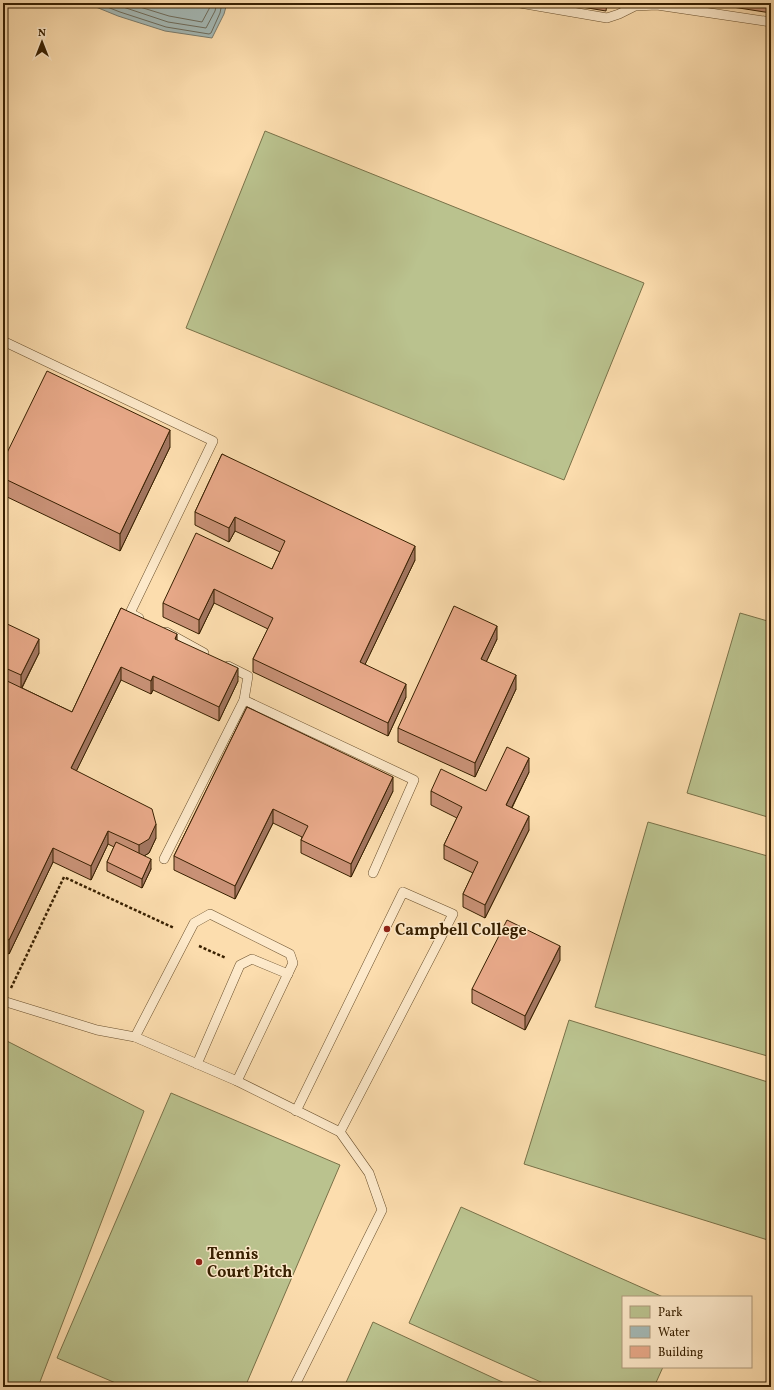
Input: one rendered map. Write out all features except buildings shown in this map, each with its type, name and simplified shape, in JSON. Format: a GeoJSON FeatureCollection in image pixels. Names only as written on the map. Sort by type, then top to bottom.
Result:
{"type":"FeatureCollection","features":[{"type":"Feature","properties":{"kind":"lane"},"geometry":{"type":"LineString","coordinates":[[520,3],[606,18],[620,14],[635,6],[656,4],[771,22]]}},
{"type":"Feature","properties":{"kind":"lane"},"geometry":{"type":"LineString","coordinates":[[3,341],[213,441],[130,613],[144,620]]}},
{"type":"Feature","properties":{"kind":"lane"},"geometry":{"type":"LineString","coordinates":[[158,628],[248,676],[244,700],[164,859]]}},
{"type":"Feature","properties":{"kind":"lane"},"geometry":{"type":"LineString","coordinates":[[244,700],[414,780],[373,873]]}},
{"type":"Feature","properties":{"kind":"lane"},"geometry":{"type":"LineString","coordinates":[[296,1111],[403,892],[453,914],[340,1132]]}},
{"type":"Feature","properties":{"kind":"lane"},"geometry":{"type":"LineString","coordinates":[[136,1038],[194,923],[210,914],[290,954],[293,964],[237,1081]]}},
{"type":"Feature","properties":{"kind":"lane"},"geometry":{"type":"LineString","coordinates":[[197,1064],[240,965],[252,959],[288,974]]}},
{"type":"Feature","properties":{"kind":"lane"},"geometry":{"type":"LineString","coordinates":[[4,1001],[97,1030],[136,1038],[237,1081],[340,1132],[369,1173],[382,1210],[294,1387]]}},
{"type":"Feature","properties":{"kind":"path"},"geometry":{"type":"LineString","coordinates":[[4,1001],[64,877],[174,928],[186,939],[240,965]]}},
{"type":"Feature","properties":{"kind":"green space"},"geometry":{"type":"Polygon","coordinates":[[[265,131],[644,283],[564,480],[186,328],[265,131]]]}},
{"type":"Feature","properties":{"kind":"green space"},"geometry":{"type":"Polygon","coordinates":[[[740,613],[771,622],[771,818],[687,793],[740,613]]]}},
{"type":"Feature","properties":{"kind":"green space"},"geometry":{"type":"Polygon","coordinates":[[[648,822],[771,857],[771,1057],[595,1007],[648,822]]]}},
{"type":"Feature","properties":{"kind":"green space"},"geometry":{"type":"Polygon","coordinates":[[[569,1020],[771,1083],[771,1241],[524,1164],[569,1020]]]}},
{"type":"Feature","properties":{"kind":"green space"},"geometry":{"type":"Polygon","coordinates":[[[3,1039],[144,1111],[38,1387],[3,1387],[3,1039]]]}},
{"type":"Feature","properties":{"kind":"green space","name":"Tennis Court Pitch"},"geometry":{"type":"Polygon","coordinates":[[[171,1093],[340,1165],[245,1387],[125,1387],[57,1358],[171,1093]]]}},
{"type":"Feature","properties":{"kind":"green space"},"geometry":{"type":"Polygon","coordinates":[[[461,1207],[661,1296],[622,1296],[622,1368],[663,1368],[654,1387],[552,1387],[409,1323],[461,1207]]]}},
{"type":"Feature","properties":{"kind":"green space"},"geometry":{"type":"Polygon","coordinates":[[[373,1322],[513,1387],[344,1387],[373,1322]]]}},
{"type":"Feature","properties":{"kind":"water"},"geometry":{"type":"Polygon","coordinates":[[[86,3],[227,3],[224,14],[212,38],[165,31],[118,16],[86,3]]]}},
{"type":"Feature","properties":{"kind":"place","name":"Campbell College"},"geometry":{"type":"Point","coordinates":[387,929]}},
{"type":"Feature","properties":{"kind":"place","name":"Tennis Court Pitch"},"geometry":{"type":"Point","coordinates":[199,1262]}}]}
